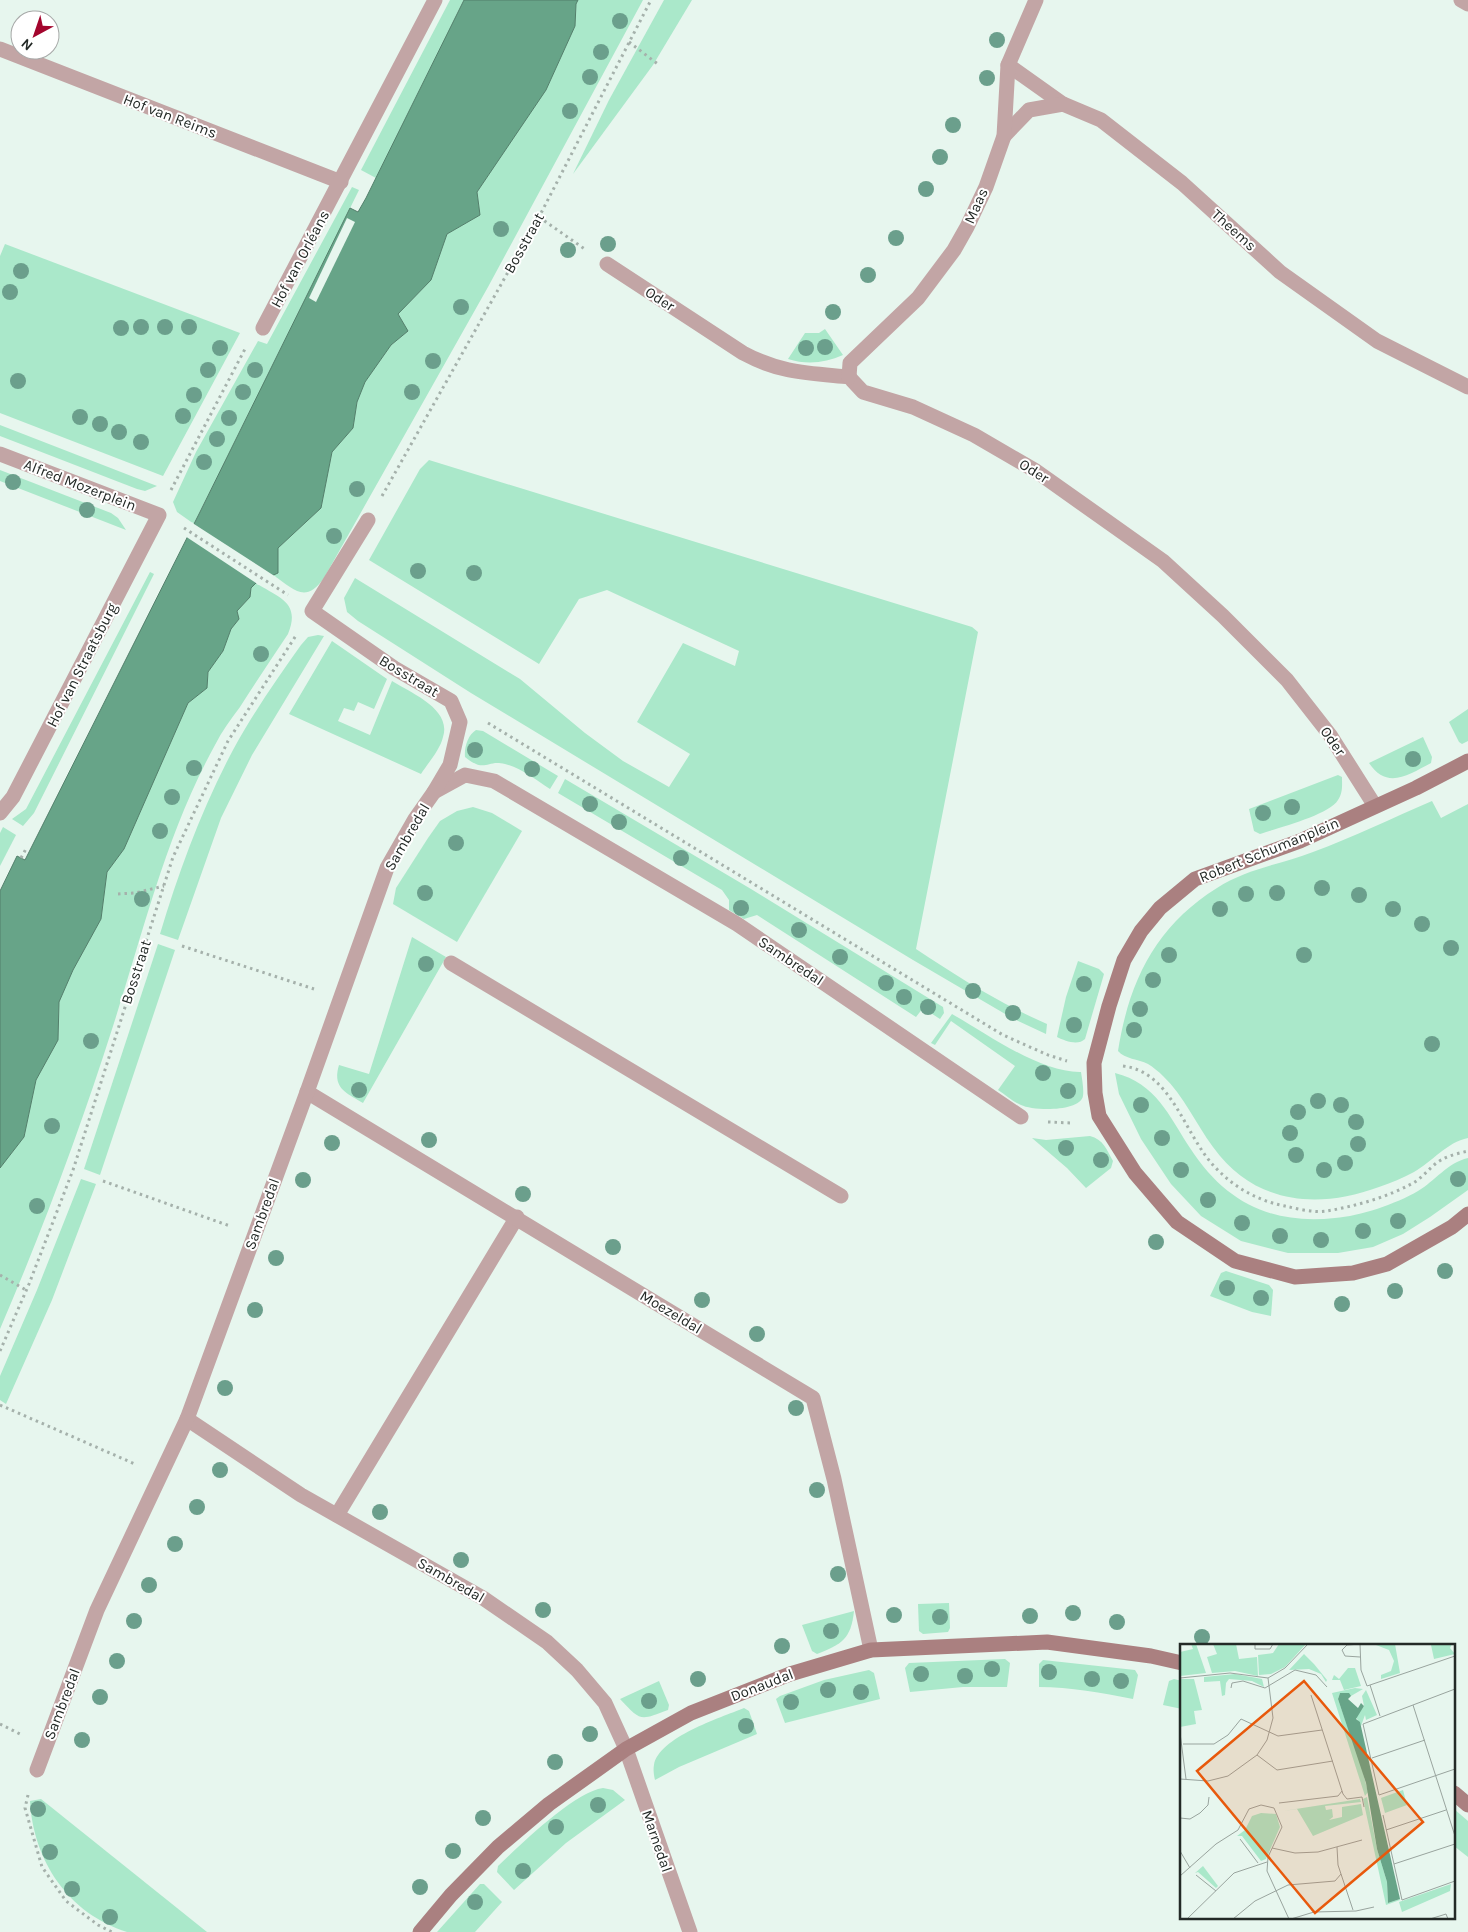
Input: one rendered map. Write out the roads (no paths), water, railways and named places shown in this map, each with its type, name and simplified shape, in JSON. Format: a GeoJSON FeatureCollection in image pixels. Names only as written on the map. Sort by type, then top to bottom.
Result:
{"type":"FeatureCollection","features":[{"type":"Feature","properties":{"kind":"street","name":"Hof van Orléans"},"geometry":{"type":"LineString","coordinates":[[263,328],[435,0]]}},
{"type":"Feature","properties":{"kind":"street","name":"Maas"},"geometry":{"type":"LineString","coordinates":[[849,376],[850,363],[918,298],[954,250],[967,227],[986,187],[1004,136],[1008,65],[1036,0]]}},
{"type":"Feature","properties":{"kind":"street"},"geometry":{"type":"LineString","coordinates":[[1461,0],[1468,4]]}},
{"type":"Feature","properties":{"kind":"street","name":"Hof van Reims"},"geometry":{"type":"LineString","coordinates":[[0,49],[341,182]]}},
{"type":"Feature","properties":{"kind":"street","name":"Theems"},"geometry":{"type":"LineString","coordinates":[[1008,65],[1063,104],[1100,120],[1182,183],[1280,272],[1377,341],[1468,387]]}},
{"type":"Feature","properties":{"kind":"street"},"geometry":{"type":"LineString","coordinates":[[1004,136],[1030,110],[1063,104]]}},
{"type":"Feature","properties":{"kind":"street","name":"Oder"},"geometry":{"type":"LineString","coordinates":[[607,264],[743,353],[760,362],[797,372],[849,376],[864,392],[913,406],[974,435],[1036,471],[1162,561],[1223,616],[1287,680],[1330,735],[1375,806]]}},
{"type":"Feature","properties":{"kind":"street","name":"Alfred Mozerplein"},"geometry":{"type":"LineString","coordinates":[[0,454],[159,515]]}},
{"type":"Feature","properties":{"kind":"street","name":"Hof van Straatsburg"},"geometry":{"type":"LineString","coordinates":[[0,813],[13,797],[159,515]]}},
{"type":"Feature","properties":{"kind":"street","name":"Bosstraat"},"geometry":{"type":"LineString","coordinates":[[368,520],[312,611],[394,668],[451,701],[460,722],[450,765],[434,792]]}},
{"type":"Feature","properties":{"kind":"street","name":"Robert Schumanplein"},"geometry":{"type":"LineString","coordinates":[[1468,761],[1416,788],[1300,841],[1195,879],[1160,908],[1141,931],[1124,960],[1109,1006],[1094,1063],[1095,1092],[1099,1116],[1135,1174],[1176,1222],[1234,1261],[1295,1278],[1353,1273],[1387,1264],[1452,1227],[1468,1214]]}},
{"type":"Feature","properties":{"kind":"street","name":"Sambredal"},"geometry":{"type":"LineString","coordinates":[[37,1770],[97,1610],[187,1419],[308,1092],[387,868],[414,819],[434,792],[465,776],[494,781],[737,924],[1021,1117]]}},
{"type":"Feature","properties":{"kind":"street"},"geometry":{"type":"LineString","coordinates":[[451,963],[841,1196]]}},
{"type":"Feature","properties":{"kind":"street","name":"Moezeldal"},"geometry":{"type":"LineString","coordinates":[[308,1092],[814,1398],[834,1479],[871,1650]]}},
{"type":"Feature","properties":{"kind":"street"},"geometry":{"type":"LineString","coordinates":[[337,1514],[517,1217]]}},
{"type":"Feature","properties":{"kind":"street","name":"Sambredal"},"geometry":{"type":"LineString","coordinates":[[187,1419],[302,1495],[483,1598],[546,1642],[577,1670],[605,1703],[626,1749]]}},
{"type":"Feature","properties":{"kind":"street","name":"Donaudal"},"geometry":{"type":"LineString","coordinates":[[420,1932],[451,1895],[498,1847],[549,1804],[626,1749],[691,1713],[790,1674],[871,1650],[1047,1642],[1151,1656],[1180,1663]]}},
{"type":"Feature","properties":{"kind":"street","name":"Marnedal"},"geometry":{"type":"LineString","coordinates":[[626,1749],[690,1932]]}},
{"type":"Feature","properties":{"kind":"street"},"geometry":{"type":"LineString","coordinates":[[1456,1795],[1468,1805]]}}]}
